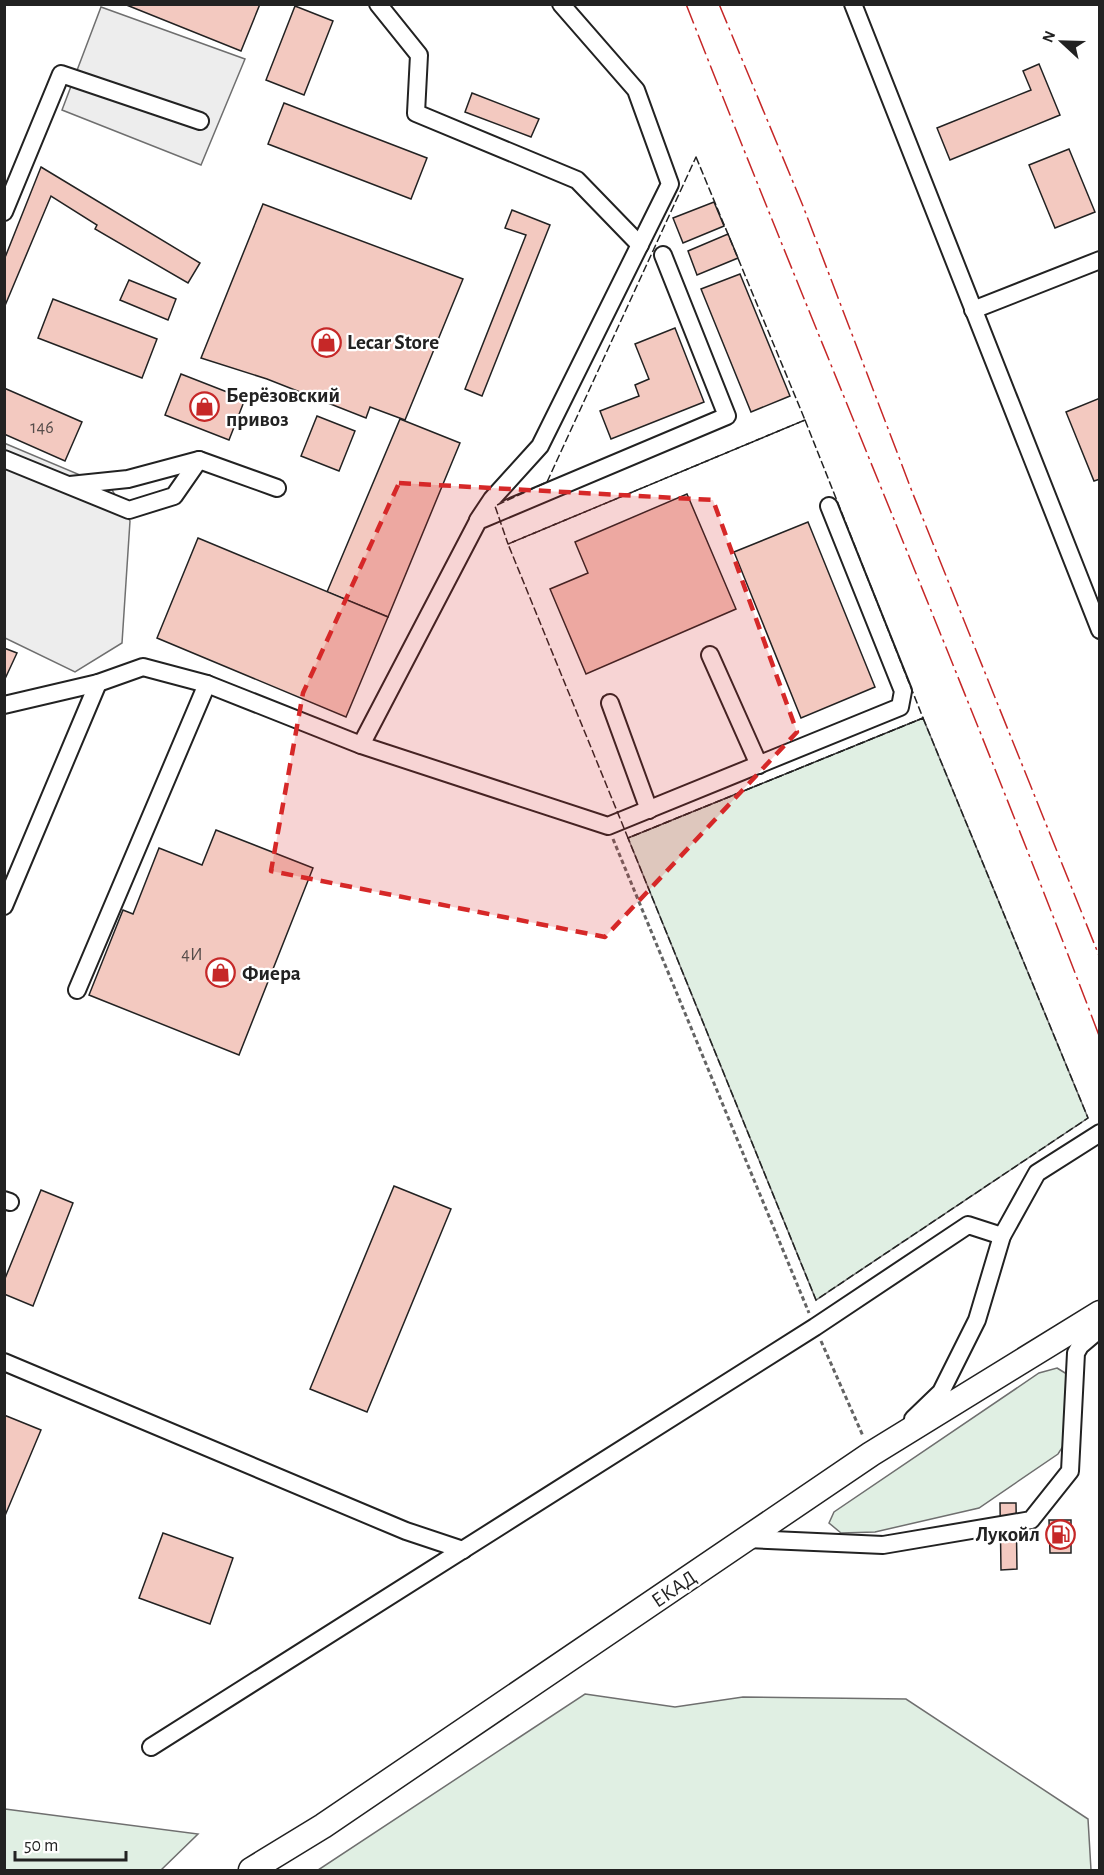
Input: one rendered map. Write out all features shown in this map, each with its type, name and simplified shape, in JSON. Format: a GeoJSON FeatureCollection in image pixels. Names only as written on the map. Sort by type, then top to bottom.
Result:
{"type":"FeatureCollection","features":[{"type":"Feature","properties":{"kind":"highway","name":"ЕКАД"},"geometry":{"type":"LineString","coordinates":[[251,1870],[333,1819],[877,1451],[1100,1313]]}},
{"type":"Feature","properties":{"kind":"street"},"geometry":{"type":"LineString","coordinates":[[378,4],[418,55],[416,113],[578,180],[640,245]]}},
{"type":"Feature","properties":{"kind":"street"},"geometry":{"type":"LineString","coordinates":[[361,745],[477,521],[492,499],[540,446],[670,184],[636,90],[561,4]]}},
{"type":"Feature","properties":{"kind":"street"},"geometry":{"type":"LineString","coordinates":[[853,4],[1100,630]]}},
{"type":"Feature","properties":{"kind":"street"},"geometry":{"type":"LineString","coordinates":[[4,212],[61,74],[200,121]]}},
{"type":"Feature","properties":{"kind":"street"},"geometry":{"type":"LineString","coordinates":[[477,521],[727,416],[663,255]]}},
{"type":"Feature","properties":{"kind":"street"},"geometry":{"type":"LineString","coordinates":[[973,310],[1100,260]]}},
{"type":"Feature","properties":{"kind":"street"},"geometry":{"type":"LineString","coordinates":[[4,459],[129,510],[174,496],[199,460]]}},
{"type":"Feature","properties":{"kind":"street"},"geometry":{"type":"LineString","coordinates":[[67,485],[128,479],[199,460],[277,488]]}},
{"type":"Feature","properties":{"kind":"street"},"geometry":{"type":"LineString","coordinates":[[4,705],[98,683],[142,667],[207,684],[361,745],[608,826],[900,707],[903,691],[829,506]]}},
{"type":"Feature","properties":{"kind":"street"},"geometry":{"type":"LineString","coordinates":[[710,655],[759,765]]}},
{"type":"Feature","properties":{"kind":"street"},"geometry":{"type":"LineString","coordinates":[[4,906],[98,683]]}},
{"type":"Feature","properties":{"kind":"street"},"geometry":{"type":"LineString","coordinates":[[77,990],[207,684]]}},
{"type":"Feature","properties":{"kind":"street"},"geometry":{"type":"LineString","coordinates":[[610,703],[649,810]]}},
{"type":"Feature","properties":{"kind":"street"},"geometry":{"type":"LineString","coordinates":[[877,1451],[941,1392],[977,1320],[1002,1236],[1037,1173],[1100,1133]]}},
{"type":"Feature","properties":{"kind":"street"},"geometry":{"type":"LineString","coordinates":[[151,1747],[815,1327],[968,1225],[1002,1236]]}},
{"type":"Feature","properties":{"kind":"street"},"geometry":{"type":"LineString","coordinates":[[748,1539],[883,1545],[1031,1521],[1070,1471],[1076,1353],[1089,1337],[1100,1329]]}},
{"type":"Feature","properties":{"kind":"street"},"geometry":{"type":"LineString","coordinates":[[4,1362],[406,1531],[463,1550]]}},
{"type":"Feature","properties":{"kind":"path"},"geometry":{"type":"LineString","coordinates":[[608,826],[847,1403],[877,1451]]}},
{"type":"Feature","properties":{"kind":"highlighted area"},"geometry":{"type":"Polygon","coordinates":[[[399,483],[713,500],[797,732],[605,937],[271,871],[303,693],[399,483]]]}},
{"type":"Feature","properties":{"kind":"green space"},"geometry":{"type":"Polygon","coordinates":[[[923,718],[1088,1118],[816,1300],[628,838],[923,718]]]}},
{"type":"Feature","properties":{"kind":"green space"},"geometry":{"type":"Polygon","coordinates":[[[1057,1368],[1070,1376],[1067,1440],[1058,1454],[979,1508],[875,1532],[841,1533],[829,1523],[834,1512],[1039,1373],[1057,1368]]]}},
{"type":"Feature","properties":{"kind":"green space"},"geometry":{"type":"Polygon","coordinates":[[[585,1694],[675,1707],[743,1697],[906,1699],[1088,1819],[1091,1870],[318,1870],[585,1694]]]}},
{"type":"Feature","properties":{"kind":"green space"},"geometry":{"type":"Polygon","coordinates":[[[5,1809],[198,1834],[161,1870],[5,1870],[5,1809]]]}},
{"type":"Feature","properties":{"kind":"shaded area"},"geometry":{"type":"Polygon","coordinates":[[[101,7],[245,59],[201,165],[62,110],[101,7]]]}},
{"type":"Feature","properties":{"kind":"shaded area"},"geometry":{"type":"Polygon","coordinates":[[[4,443],[111,488],[130,521],[122,643],[75,672],[5,638],[4,443]]]}},
{"type":"Feature","properties":{"kind":"building"},"geometry":{"type":"Polygon","coordinates":[[[124,4],[260,4],[241,51],[124,4]]]}},
{"type":"Feature","properties":{"kind":"building"},"geometry":{"type":"Polygon","coordinates":[[[295,6],[333,21],[304,95],[266,80],[295,6]]]}},
{"type":"Feature","properties":{"kind":"building"},"geometry":{"type":"Polygon","coordinates":[[[1039,64],[1060,115],[950,160],[937,128],[1031,90],[1023,71],[1039,64]]]}},
{"type":"Feature","properties":{"kind":"building"},"geometry":{"type":"Polygon","coordinates":[[[472,93],[539,119],[531,137],[465,112],[472,93]]]}},
{"type":"Feature","properties":{"kind":"building"},"geometry":{"type":"Polygon","coordinates":[[[284,103],[427,158],[411,199],[268,144],[284,103]]]}},
{"type":"Feature","properties":{"kind":"building"},"geometry":{"type":"Polygon","coordinates":[[[1069,149],[1095,212],[1055,228],[1029,165],[1069,149]]]}},
{"type":"Feature","properties":{"kind":"building"},"geometry":{"type":"Polygon","coordinates":[[[41,167],[200,263],[188,283],[95,229],[97,225],[51,196],[4,308],[4,260],[41,167]]]}},
{"type":"Feature","properties":{"kind":"building"},"geometry":{"type":"Polygon","coordinates":[[[714,202],[724,226],[683,243],[673,218],[714,202]]]}},
{"type":"Feature","properties":{"kind":"building"},"geometry":{"type":"Polygon","coordinates":[[[263,204],[463,279],[405,420],[370,407],[366,418],[267,379],[201,358],[263,204]]]}},
{"type":"Feature","properties":{"kind":"building"},"geometry":{"type":"Polygon","coordinates":[[[512,210],[550,225],[482,396],[465,389],[526,235],[505,228],[512,210]]]}},
{"type":"Feature","properties":{"kind":"building"},"geometry":{"type":"Polygon","coordinates":[[[728,234],[738,258],[697,275],[688,251],[728,234]]]}},
{"type":"Feature","properties":{"kind":"building"},"geometry":{"type":"Polygon","coordinates":[[[740,274],[790,396],[751,412],[701,289],[740,274]]]}},
{"type":"Feature","properties":{"kind":"building"},"geometry":{"type":"Polygon","coordinates":[[[129,280],[176,299],[168,320],[120,300],[129,280]]]}},
{"type":"Feature","properties":{"kind":"building"},"geometry":{"type":"Polygon","coordinates":[[[53,299],[157,339],[142,378],[38,338],[53,299]]]}},
{"type":"Feature","properties":{"kind":"building"},"geometry":{"type":"Polygon","coordinates":[[[675,328],[704,402],[611,439],[600,411],[639,396],[635,385],[649,379],[635,344],[675,328]]]}},
{"type":"Feature","properties":{"kind":"building","name":"Берёзовский привоз"},"geometry":{"type":"Polygon","coordinates":[[[181,374],[245,399],[229,440],[165,415],[181,374]]]}},
{"type":"Feature","properties":{"kind":"building"},"geometry":{"type":"Polygon","coordinates":[[[4,388],[82,422],[65,461],[4,434],[4,388]]]}},
{"type":"Feature","properties":{"kind":"building"},"geometry":{"type":"Polygon","coordinates":[[[1100,398],[1100,479],[1094,481],[1066,412],[1100,398]]]}},
{"type":"Feature","properties":{"kind":"building"},"geometry":{"type":"Polygon","coordinates":[[[317,416],[355,431],[339,471],[301,456],[317,416]]]}},
{"type":"Feature","properties":{"kind":"building"},"geometry":{"type":"Polygon","coordinates":[[[400,419],[460,443],[388,617],[327,592],[400,419]]]}},
{"type":"Feature","properties":{"kind":"building"},"geometry":{"type":"Polygon","coordinates":[[[687,494],[736,609],[586,674],[550,589],[588,573],[575,542],[687,494]]]}},
{"type":"Feature","properties":{"kind":"building"},"geometry":{"type":"Polygon","coordinates":[[[808,522],[875,687],[801,718],[734,552],[808,522]]]}},
{"type":"Feature","properties":{"kind":"building"},"geometry":{"type":"Polygon","coordinates":[[[198,538],[388,617],[346,717],[157,638],[198,538]]]}},
{"type":"Feature","properties":{"kind":"building"},"geometry":{"type":"Polygon","coordinates":[[[4,648],[17,653],[4,681],[4,648]]]}},
{"type":"Feature","properties":{"kind":"building"},"geometry":{"type":"Polygon","coordinates":[[[216,830],[313,868],[239,1055],[89,995],[123,910],[133,914],[159,848],[202,865],[216,830]]]}},
{"type":"Feature","properties":{"kind":"building"},"geometry":{"type":"Polygon","coordinates":[[[394,1186],[451,1209],[367,1412],[310,1389],[394,1186]]]}},
{"type":"Feature","properties":{"kind":"building"},"geometry":{"type":"Polygon","coordinates":[[[41,1190],[73,1203],[33,1306],[4,1294],[4,1281],[41,1190]]]}},
{"type":"Feature","properties":{"kind":"building"},"geometry":{"type":"Polygon","coordinates":[[[4,1415],[41,1430],[4,1518],[4,1415]]]}},
{"type":"Feature","properties":{"kind":"building"},"geometry":{"type":"Polygon","coordinates":[[[1000,1503],[1016,1503],[1017,1569],[1001,1570],[1000,1503]]]}},
{"type":"Feature","properties":{"kind":"building"},"geometry":{"type":"Polygon","coordinates":[[[1049,1520],[1071,1520],[1071,1553],[1050,1553],[1049,1520]]]}},
{"type":"Feature","properties":{"kind":"building"},"geometry":{"type":"Polygon","coordinates":[[[163,1533],[233,1558],[210,1624],[139,1598],[163,1533]]]}},
{"type":"Feature","properties":{"kind":"fence"},"geometry":{"type":"LineString","coordinates":[[696,157],[805,420],[508,544],[495,506],[547,482],[696,157]]}},
{"type":"Feature","properties":{"kind":"fence"},"geometry":{"type":"LineString","coordinates":[[805,420],[923,718],[628,838],[508,544],[805,420]]}},
{"type":"Feature","properties":{"kind":"fence"},"geometry":{"type":"LineString","coordinates":[[923,718],[1088,1118],[816,1300],[628,838],[923,718]]}},
{"type":"Feature","properties":{"kind":"power"},"geometry":{"type":"LineString","coordinates":[[686,4],[999,779],[1100,1038]]}},
{"type":"Feature","properties":{"kind":"power"},"geometry":{"type":"LineString","coordinates":[[719,4],[803,206],[913,494],[1100,958]]}},
{"type":"Feature","properties":{"kind":"place","name":"Lecar Store"},"geometry":{"type":"Point","coordinates":[326,342]}},
{"type":"Feature","properties":{"kind":"place","name":"Берёзовский привоз"},"geometry":{"type":"Point","coordinates":[205,407]}},
{"type":"Feature","properties":{"kind":"place","name":"Фиера"},"geometry":{"type":"Point","coordinates":[221,973]}},
{"type":"Feature","properties":{"kind":"place","name":"Лукойл"},"geometry":{"type":"Point","coordinates":[1061,1534]}}]}
